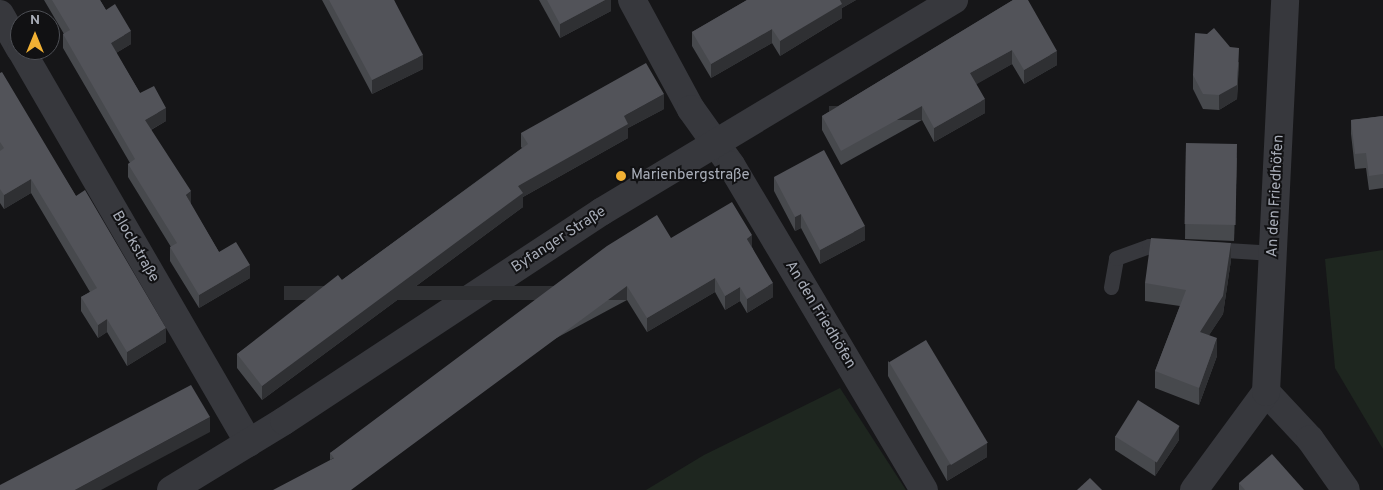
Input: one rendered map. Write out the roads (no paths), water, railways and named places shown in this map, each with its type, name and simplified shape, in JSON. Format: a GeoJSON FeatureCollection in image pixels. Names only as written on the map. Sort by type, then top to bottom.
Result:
{"type":"FeatureCollection","features":[{"type":"Feature","properties":{"kind":"street"},"geometry":{"type":"LineString","coordinates":[[632,0],[713,143]]}},
{"type":"Feature","properties":{"kind":"street","name":"Byfanger Straße"},"geometry":{"type":"LineString","coordinates":[[171,490],[249,444],[713,143],[954,0]]}},
{"type":"Feature","properties":{"kind":"street","name":"An den Friedhöfen"},"geometry":{"type":"LineString","coordinates":[[1266,392],[1285,0]]}},
{"type":"Feature","properties":{"kind":"street","name":"Blockstraße"},"geometry":{"type":"LineString","coordinates":[[0,14],[10,32]]}},
{"type":"Feature","properties":{"kind":"street","name":"Blockstraße"},"geometry":{"type":"LineString","coordinates":[[26,60],[249,444]]}},
{"type":"Feature","properties":{"kind":"street","name":"An den Friedhöfen"},"geometry":{"type":"LineString","coordinates":[[713,143],[924,490]]}},
{"type":"Feature","properties":{"kind":"street"},"geometry":{"type":"LineString","coordinates":[[1194,490],[1266,392],[1310,440],[1346,490]]}},
{"type":"Feature","properties":{"kind":"lane"},"geometry":{"type":"LineString","coordinates":[[1111,287],[1116,258],[1149,246],[1274,253]]}},
{"type":"Feature","properties":{"kind":"place","name":"Marienbergstraße"},"geometry":{"type":"Point","coordinates":[621,176]}}]}
